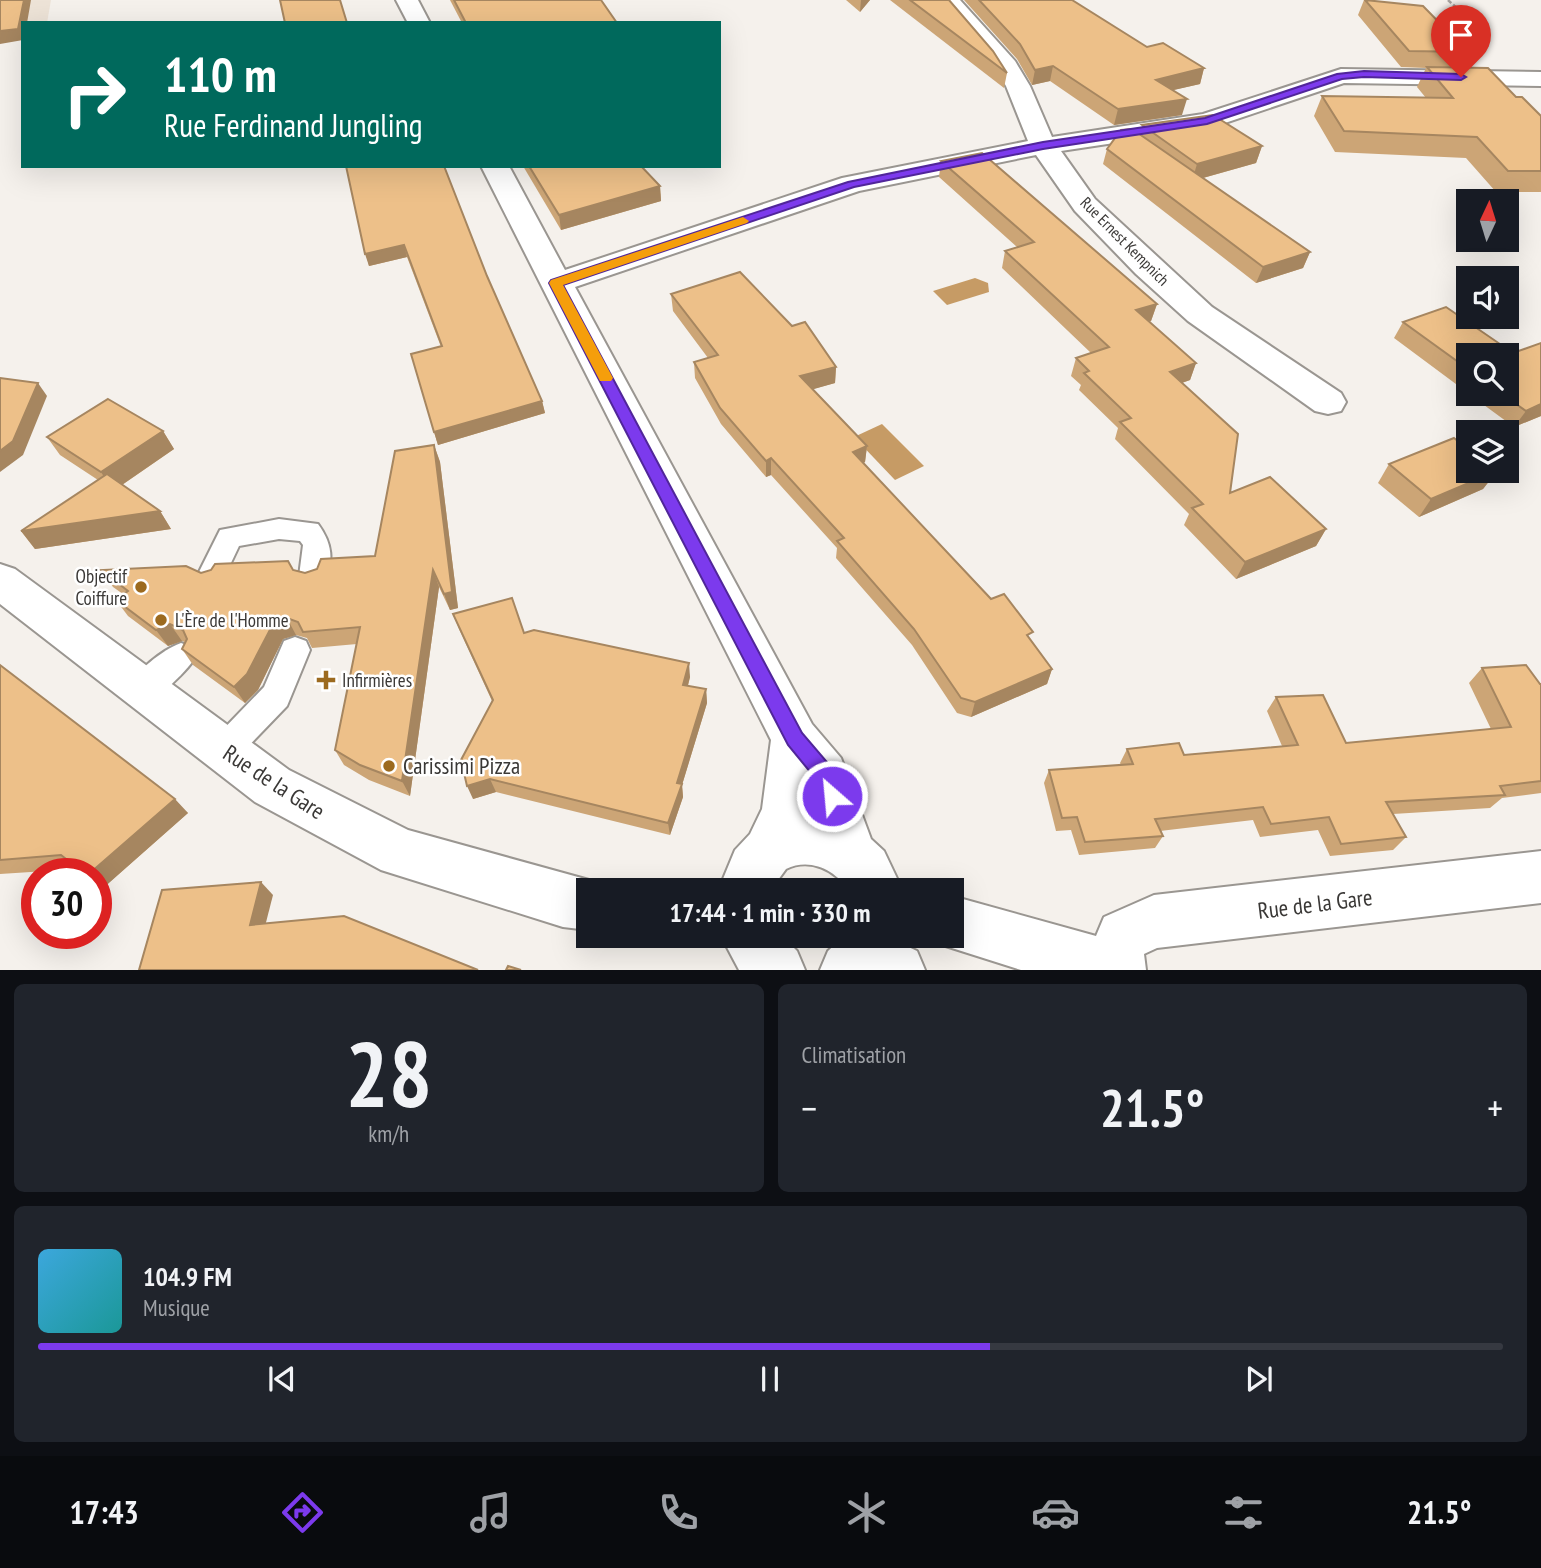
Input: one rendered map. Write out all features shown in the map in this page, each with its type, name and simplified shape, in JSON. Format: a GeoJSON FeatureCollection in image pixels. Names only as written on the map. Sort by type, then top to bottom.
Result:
{"type":"FeatureCollection","features":[{"type":"Feature","properties":{"kind":"street"},"geometry":{"type":"LineString","coordinates":[[407,0],[418,21]]}},
{"type":"Feature","properties":{"kind":"street","name":"Rue Ernest Kempnich"},"geometry":{"type":"LineString","coordinates":[[948,0],[1003,61],[1018,86],[1043,146],[1085,205],[1147,267],[1200,314],[1328,402]]}},
{"type":"Feature","properties":{"kind":"street"},"geometry":{"type":"LineString","coordinates":[[556,283],[852,184],[1043,146],[1207,121],[1352,75],[1541,79]]}},
{"type":"Feature","properties":{"kind":"street"},"geometry":{"type":"LineString","coordinates":[[496,168],[795,739],[824,774],[873,878]]}},
{"type":"Feature","properties":{"kind":"street","name":"Rue de la Gare"},"geometry":{"type":"LineString","coordinates":[[0,581],[272,786],[399,852],[576,903]]}},
{"type":"Feature","properties":{"kind":"street"},"geometry":{"type":"LineString","coordinates":[[756,872],[786,811],[795,739]]}},
{"type":"Feature","properties":{"kind":"street"},"geometry":{"type":"LineString","coordinates":[[756,872],[787,842],[809,839],[831,842],[873,878]]}},
{"type":"Feature","properties":{"kind":"street","name":"Rue de la Gare"},"geometry":{"type":"LineString","coordinates":[[964,926],[1115,968],[1123,936],[1154,922],[1541,877]]}},
{"type":"Feature","properties":{"kind":"street"},"geometry":{"type":"LineString","coordinates":[[847,970],[860,961],[868,948]]}},
{"type":"Feature","properties":{"kind":"street"},"geometry":{"type":"LineString","coordinates":[[875,970],[898,970]]}},
{"type":"Feature","properties":{"kind":"lane"},"geometry":{"type":"LineString","coordinates":[[211,576],[230,537],[279,528],[308,531],[317,544],[313,576]]}},
{"type":"Feature","properties":{"kind":"lane"},"geometry":{"type":"LineString","coordinates":[[224,750],[276,696],[295,650]]}},
{"type":"Feature","properties":{"kind":"lane"},"geometry":{"type":"LineString","coordinates":[[143,689],[181,656]]}},
{"type":"Feature","properties":{"kind":"path"},"geometry":{"type":"LineString","coordinates":[[1448,0],[1476,26]]}},
{"type":"Feature","properties":{"kind":"shaded area"},"geometry":{"type":"Polygon","coordinates":[[[0,0],[51,0],[47,21],[21,21],[0,0]]]}},
{"type":"Feature","properties":{"kind":"shaded area"},"geometry":{"type":"Polygon","coordinates":[[[975,278],[988,283],[989,292],[947,305],[933,291],[975,278]]]}},
{"type":"Feature","properties":{"kind":"shaded area"},"geometry":{"type":"Polygon","coordinates":[[[882,424],[924,466],[895,480],[854,437],[882,424]]]}},
{"type":"Feature","properties":{"kind":"building"},"geometry":{"type":"Polygon","coordinates":[[[0,0],[24,0],[18,29],[0,31],[0,0]]]}},
{"type":"Feature","properties":{"kind":"building"},"geometry":{"type":"Polygon","coordinates":[[[280,0],[340,0],[346,21],[285,21],[280,0]]]}},
{"type":"Feature","properties":{"kind":"building"},"geometry":{"type":"Polygon","coordinates":[[[454,0],[601,0],[616,21],[465,21],[454,0]]]}},
{"type":"Feature","properties":{"kind":"building"},"geometry":{"type":"Polygon","coordinates":[[[910,0],[949,0],[993,51],[1007,73],[910,0]]]}},
{"type":"Feature","properties":{"kind":"building"},"geometry":{"type":"Polygon","coordinates":[[[979,0],[1072,0],[1147,47],[1163,43],[1204,68],[1156,80],[1187,99],[1118,109],[1053,66],[1035,70],[1020,44],[979,0]]]}},
{"type":"Feature","properties":{"kind":"building"},"geometry":{"type":"Polygon","coordinates":[[[1365,0],[1423,6],[1468,52],[1409,51],[1365,0]]]}},
{"type":"Feature","properties":{"kind":"building"},"geometry":{"type":"Polygon","coordinates":[[[1427,67],[1488,68],[1516,97],[1522,97],[1541,116],[1541,171],[1508,171],[1477,137],[1344,131],[1322,96],[1453,98],[1427,67]]]}},
{"type":"Feature","properties":{"kind":"building"},"geometry":{"type":"Polygon","coordinates":[[[1213,115],[1262,146],[1197,164],[1142,125],[1213,115]]]}},
{"type":"Feature","properties":{"kind":"building"},"geometry":{"type":"Polygon","coordinates":[[[1132,129],[1310,252],[1263,267],[1107,149],[1121,130],[1132,129]]]}},
{"type":"Feature","properties":{"kind":"building"},"geometry":{"type":"Polygon","coordinates":[[[982,153],[1157,304],[1136,310],[1196,363],[1170,372],[1238,434],[1230,493],[1270,477],[1326,529],[1245,562],[1192,508],[1203,504],[1120,422],[1131,418],[1084,373],[1089,371],[1076,358],[1109,347],[1005,251],[1034,242],[941,161],[982,153]]]}},
{"type":"Feature","properties":{"kind":"building"},"geometry":{"type":"Polygon","coordinates":[[[346,168],[445,168],[487,276],[542,401],[434,432],[411,354],[442,346],[404,245],[365,254],[346,168]]]}},
{"type":"Feature","properties":{"kind":"building"},"geometry":{"type":"Polygon","coordinates":[[[530,168],[643,168],[660,186],[559,215],[530,168]]]}},
{"type":"Feature","properties":{"kind":"building"},"geometry":{"type":"Polygon","coordinates":[[[740,272],[792,326],[805,322],[836,367],[800,376],[867,446],[853,452],[991,599],[1004,594],[1033,632],[1027,635],[1052,669],[975,702],[961,698],[914,629],[837,541],[844,538],[771,458],[766,461],[720,408],[694,362],[718,355],[671,294],[740,272]]]}},
{"type":"Feature","properties":{"kind":"building"},"geometry":{"type":"Polygon","coordinates":[[[1446,307],[1456,314],[1456,329],[1478,329],[1498,343],[1456,343],[1456,360],[1403,322],[1446,307]]]}},
{"type":"Feature","properties":{"kind":"building"},"geometry":{"type":"Polygon","coordinates":[[[1541,343],[1541,404],[1526,411],[1519,406],[1519,351],[1541,343]]]}},
{"type":"Feature","properties":{"kind":"building"},"geometry":{"type":"Polygon","coordinates":[[[0,378],[38,383],[13,441],[0,451],[0,378]]]}},
{"type":"Feature","properties":{"kind":"building"},"geometry":{"type":"Polygon","coordinates":[[[108,399],[163,431],[101,472],[47,437],[108,399]]]}},
{"type":"Feature","properties":{"kind":"building"},"geometry":{"type":"Polygon","coordinates":[[[1454,438],[1456,483],[1469,483],[1431,499],[1389,464],[1454,438]]]}},
{"type":"Feature","properties":{"kind":"building"},"geometry":{"type":"Polygon","coordinates":[[[434,445],[452,592],[444,594],[433,570],[402,781],[360,765],[335,750],[360,627],[303,632],[298,622],[287,618],[274,622],[247,674],[234,687],[182,649],[187,639],[183,630],[170,624],[156,630],[116,600],[128,591],[101,570],[186,566],[201,573],[211,570],[215,564],[288,561],[293,570],[305,573],[317,569],[321,559],[375,556],[395,451],[434,445]]]}},
{"type":"Feature","properties":{"kind":"building"},"geometry":{"type":"Polygon","coordinates":[[[107,474],[160,511],[21,531],[107,474]]]}},
{"type":"Feature","properties":{"kind":"building"},"geometry":{"type":"Polygon","coordinates":[[[512,598],[524,633],[534,630],[689,663],[683,685],[706,689],[677,783],[682,784],[668,823],[490,779],[467,786],[461,760],[493,700],[453,614],[512,598]]]}},
{"type":"Feature","properties":{"kind":"building"},"geometry":{"type":"Polygon","coordinates":[[[0,665],[175,799],[107,858],[65,858],[61,855],[0,860],[0,665]]]}},
{"type":"Feature","properties":{"kind":"building"},"geometry":{"type":"Polygon","coordinates":[[[1526,665],[1541,684],[1541,781],[1500,786],[1505,795],[1386,802],[1406,837],[1341,844],[1329,817],[1271,824],[1263,807],[1155,819],[1163,836],[1085,842],[1077,817],[1062,818],[1049,770],[1133,764],[1127,749],[1179,743],[1184,755],[1298,745],[1276,697],[1323,695],[1346,743],[1511,727],[1482,668],[1526,665]]]}},
{"type":"Feature","properties":{"kind":"building"},"geometry":{"type":"Polygon","coordinates":[[[261,882],[250,925],[344,916],[478,970],[139,970],[162,890],[261,882]]]}},
{"type":"Feature","properties":{"kind":"slow traffic"},"geometry":{"type":"LineString","coordinates":[[606,378],[556,283],[743,221]]}},
{"type":"Feature","properties":{"kind":"place","name":"Objectif Coiffure"},"geometry":{"type":"Point","coordinates":[141,587]}},
{"type":"Feature","properties":{"kind":"place","name":"L'Ère de l'Homme"},"geometry":{"type":"Point","coordinates":[161,620]}},
{"type":"Feature","properties":{"kind":"place","name":"Infirmières"},"geometry":{"type":"Point","coordinates":[326,680]}},
{"type":"Feature","properties":{"kind":"place","name":"Carissimi Pizza"},"geometry":{"type":"Point","coordinates":[389,766]}},
{"type":"Feature","properties":{"kind":"route"},"geometry":{"type":"LineString","coordinates":[[832,796],[824,774],[795,739],[556,283],[852,184],[1043,146],[1207,121],[1341,76],[1364,74],[1461,77]]}}]}
